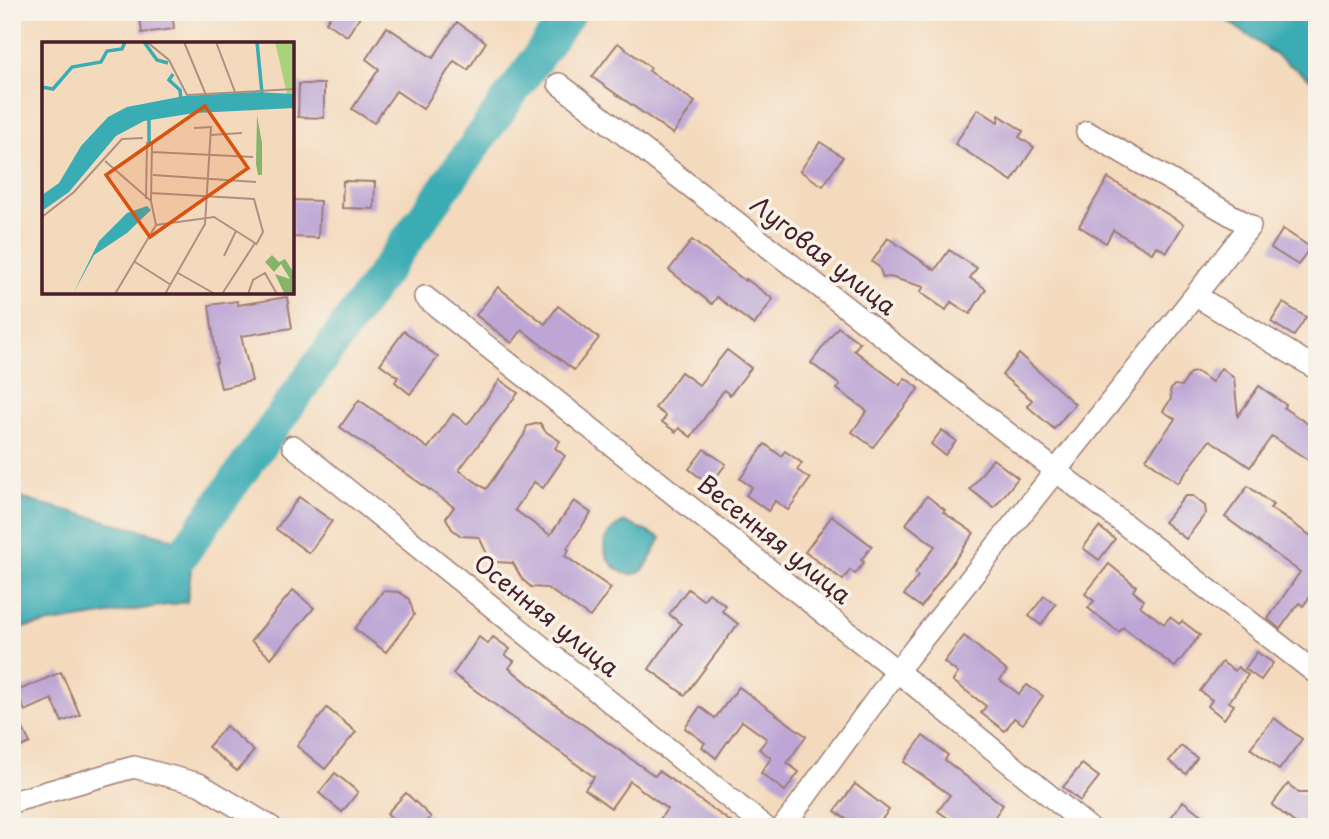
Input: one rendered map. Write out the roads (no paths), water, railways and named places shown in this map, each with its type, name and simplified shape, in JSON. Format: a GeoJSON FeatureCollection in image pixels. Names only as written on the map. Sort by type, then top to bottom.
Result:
{"type":"FeatureCollection","features":[{"type":"Feature","properties":{"kind":"street","name":"Луговая улица"},"geometry":{"type":"LineString","coordinates":[[559,83],[1317,674]]}},
{"type":"Feature","properties":{"kind":"street"},"geometry":{"type":"LineString","coordinates":[[783,827],[897,671],[1250,226],[1087,132]]}},
{"type":"Feature","properties":{"kind":"street"},"geometry":{"type":"LineString","coordinates":[[1196,296],[1317,369]]}},
{"type":"Feature","properties":{"kind":"street","name":"Весенняя улица"},"geometry":{"type":"LineString","coordinates":[[425,297],[897,671],[1088,827]]}},
{"type":"Feature","properties":{"kind":"street","name":"Осенняя улица"},"geometry":{"type":"LineString","coordinates":[[293,446],[765,827]]}},
{"type":"Feature","properties":{"kind":"street"},"geometry":{"type":"LineString","coordinates":[[12,802],[134,767],[199,784],[271,827]]}},
{"type":"Feature","properties":{"kind":"water"},"geometry":{"type":"Polygon","coordinates":[[[1215,12],[1317,12],[1317,84],[1215,12]]]}},
{"type":"Feature","properties":{"kind":"water"},"geometry":{"type":"Polygon","coordinates":[[[12,496],[171,538],[191,570],[187,602],[12,629],[12,496]]]}},
{"type":"Feature","properties":{"kind":"water"},"geometry":{"type":"Polygon","coordinates":[[[625,522],[661,538],[642,571],[633,574],[615,567],[605,550],[606,540],[612,530],[625,522]]]}},
{"type":"Feature","properties":{"kind":"waterway"},"geometry":{"type":"LineString","coordinates":[[182,555],[570,12]]}}]}
